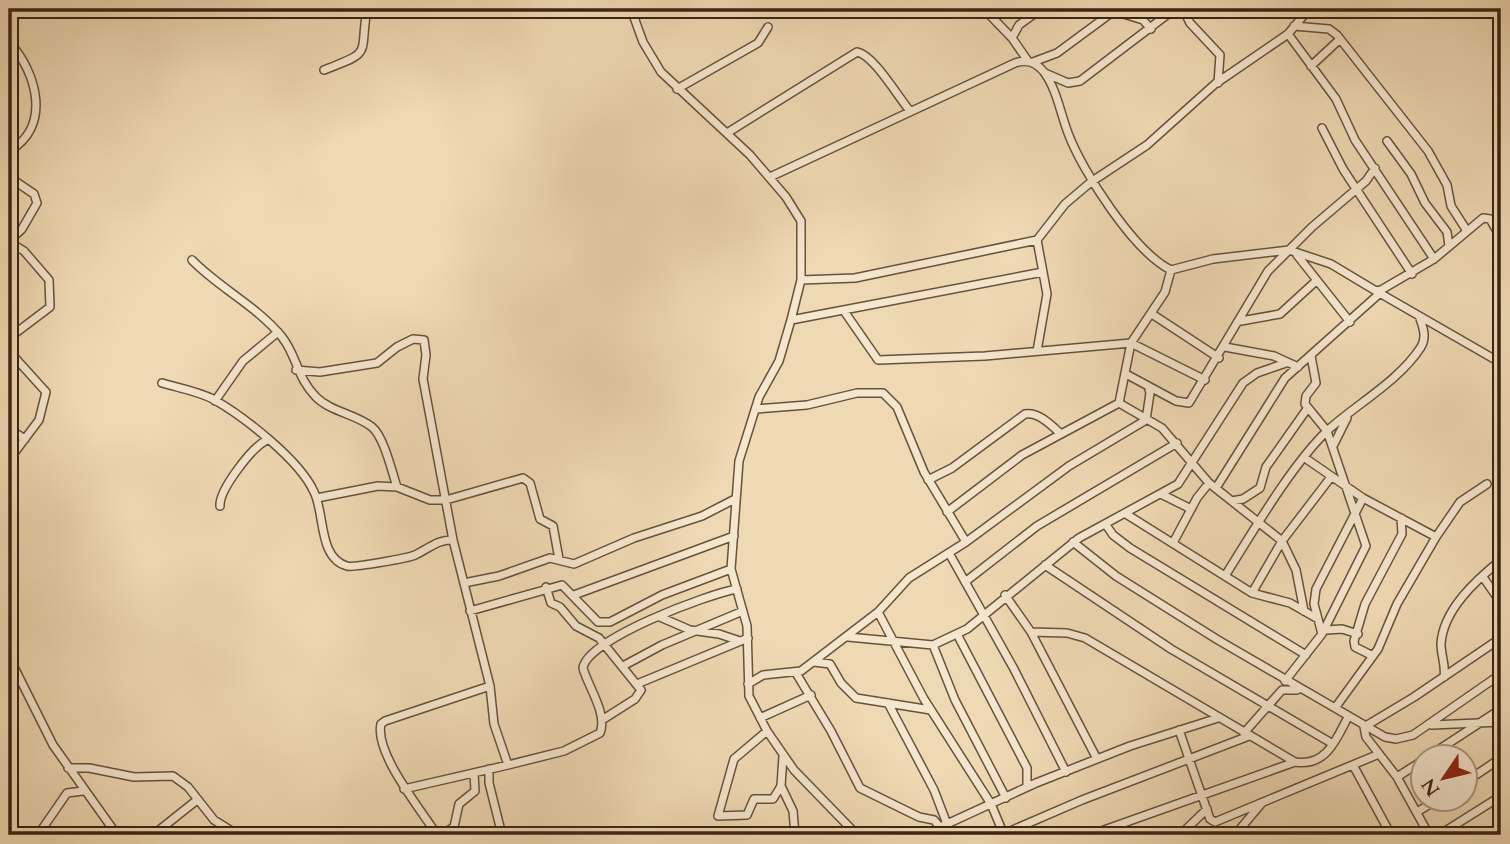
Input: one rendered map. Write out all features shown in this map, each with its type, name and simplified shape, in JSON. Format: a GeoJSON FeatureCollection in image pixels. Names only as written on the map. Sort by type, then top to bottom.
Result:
{"type":"FeatureCollection","features":[{"type":"Feature","properties":{"kind":"street"},"geometry":{"type":"LineString","coordinates":[[324,70],[359,55],[363,50],[368,9]]}},
{"type":"Feature","properties":{"kind":"street"},"geometry":{"type":"LineString","coordinates":[[631,9],[652,61],[677,89],[727,133],[770,177],[801,221],[801,279],[791,320],[779,361],[762,390],[739,461],[731,569],[743,611],[749,696],[783,756],[857,835]]}},
{"type":"Feature","properties":{"kind":"street"},"geometry":{"type":"LineString","coordinates":[[984,9],[1031,62],[1044,73],[1068,83],[1080,81],[1174,10],[1184,12],[1220,55],[1218,83]]}},
{"type":"Feature","properties":{"kind":"street"},"geometry":{"type":"LineString","coordinates":[[1012,38],[1019,25],[1041,9]]}},
{"type":"Feature","properties":{"kind":"street"},"geometry":{"type":"LineString","coordinates":[[801,279],[855,278],[1037,240],[1057,212],[1091,182],[1147,145],[1218,83],[1288,34],[1308,9]]}},
{"type":"Feature","properties":{"kind":"street"},"geometry":{"type":"LineString","coordinates":[[770,177],[1015,63],[1031,62],[1057,53],[1107,12],[1119,10],[1143,20],[1151,29]]}},
{"type":"Feature","properties":{"kind":"street"},"geometry":{"type":"LineString","coordinates":[[1294,26],[1329,29],[1340,38],[1427,151],[1447,186],[1451,206],[1467,231]]}},
{"type":"Feature","properties":{"kind":"street"},"geometry":{"type":"LineString","coordinates":[[677,89],[758,43],[768,27]]}},
{"type":"Feature","properties":{"kind":"street"},"geometry":{"type":"LineString","coordinates":[[1288,34],[1336,99],[1348,127],[1434,259]]}},
{"type":"Feature","properties":{"kind":"street"},"geometry":{"type":"LineString","coordinates":[[1311,66],[1340,38]]}},
{"type":"Feature","properties":{"kind":"street"},"geometry":{"type":"LineString","coordinates":[[9,41],[21,58],[38,104],[29,132],[21,144],[10,152]]}},
{"type":"Feature","properties":{"kind":"street"},"geometry":{"type":"LineString","coordinates":[[727,133],[857,52],[873,62],[910,111]]}},
{"type":"Feature","properties":{"kind":"street"},"geometry":{"type":"LineString","coordinates":[[1044,73],[1091,182],[1138,243],[1171,270]]}},
{"type":"Feature","properties":{"kind":"street"},"geometry":{"type":"LineString","coordinates":[[1322,128],[1412,274]]}},
{"type":"Feature","properties":{"kind":"street"},"geometry":{"type":"LineString","coordinates":[[1387,141],[1411,174],[1424,204],[1447,232],[1449,247]]}},
{"type":"Feature","properties":{"kind":"street"},"geometry":{"type":"LineString","coordinates":[[1126,374],[1177,401],[1189,403],[1219,358],[1268,271],[1292,252],[1375,168]]}},
{"type":"Feature","properties":{"kind":"street"},"geometry":{"type":"LineString","coordinates":[[9,177],[34,194],[37,203],[29,219],[9,241],[24,251],[49,280],[50,307],[9,338]]}},
{"type":"Feature","properties":{"kind":"street"},"geometry":{"type":"LineString","coordinates":[[1173,543],[1191,509],[1212,486],[1285,378],[1350,322],[1378,292],[1434,259],[1487,217],[1501,238]]}},
{"type":"Feature","properties":{"kind":"street"},"geometry":{"type":"LineString","coordinates":[[1037,240],[1046,294],[1037,351]]}},
{"type":"Feature","properties":{"kind":"street"},"geometry":{"type":"LineString","coordinates":[[1171,270],[1213,259],[1292,252],[1331,264],[1501,363]]}},
{"type":"Feature","properties":{"kind":"street"},"geometry":{"type":"LineString","coordinates":[[1292,252],[1350,322]]}},
{"type":"Feature","properties":{"kind":"street"},"geometry":{"type":"LineString","coordinates":[[192,260],[210,279],[229,290],[278,332],[291,350],[296,370],[324,403],[372,427],[397,487]]}},
{"type":"Feature","properties":{"kind":"street"},"geometry":{"type":"LineString","coordinates":[[947,512],[1022,455],[1119,403],[1131,344],[1165,292],[1171,270]]}},
{"type":"Feature","properties":{"kind":"street"},"geometry":{"type":"LineString","coordinates":[[791,320],[1043,272]]}},
{"type":"Feature","properties":{"kind":"street"},"geometry":{"type":"LineString","coordinates":[[1241,321],[1280,314],[1316,281]]}},
{"type":"Feature","properties":{"kind":"street"},"geometry":{"type":"LineString","coordinates":[[844,311],[878,360],[1131,344],[1205,380]]}},
{"type":"Feature","properties":{"kind":"street"},"geometry":{"type":"LineString","coordinates":[[1152,314],[1219,358]]}},
{"type":"Feature","properties":{"kind":"street"},"geometry":{"type":"LineString","coordinates":[[1226,576],[1258,524],[1327,432],[1422,346],[1424,334],[1419,316]]}},
{"type":"Feature","properties":{"kind":"street"},"geometry":{"type":"LineString","coordinates":[[215,401],[243,361],[278,332]]}},
{"type":"Feature","properties":{"kind":"street"},"geometry":{"type":"LineString","coordinates":[[296,370],[320,372],[377,363],[397,347],[421,338],[426,348],[423,379],[453,540],[491,685],[494,724],[508,765]]}},
{"type":"Feature","properties":{"kind":"street"},"geometry":{"type":"LineString","coordinates":[[1225,347],[1253,350],[1298,367]]}},
{"type":"Feature","properties":{"kind":"street"},"geometry":{"type":"LineString","coordinates":[[9,351],[46,392],[39,419],[9,460]]}},
{"type":"Feature","properties":{"kind":"street"},"geometry":{"type":"LineString","coordinates":[[1285,681],[1324,632],[1366,551],[1348,488],[1327,432],[1307,409],[1306,396],[1316,378],[1311,356]]}},
{"type":"Feature","properties":{"kind":"street"},"geometry":{"type":"LineString","coordinates":[[848,637],[933,645],[957,634],[1073,542],[1178,484],[1243,383],[1257,373],[1286,363]]}},
{"type":"Feature","properties":{"kind":"street"},"geometry":{"type":"LineString","coordinates":[[162,383],[215,401],[294,464],[317,498],[330,550],[337,561],[346,566],[359,567],[379,560],[412,556],[441,540],[453,540]]}},
{"type":"Feature","properties":{"kind":"street"},"geometry":{"type":"LineString","coordinates":[[1146,421],[1150,393],[1148,386]]}},
{"type":"Feature","properties":{"kind":"street"},"geometry":{"type":"LineString","coordinates":[[756,409],[807,405],[857,393],[883,393],[897,407],[928,480],[966,542]]}},
{"type":"Feature","properties":{"kind":"street"},"geometry":{"type":"LineString","coordinates":[[1119,403],[1161,429],[1177,443],[1191,464],[1212,486],[1282,541],[1296,570],[1304,611]]}},
{"type":"Feature","properties":{"kind":"street"},"geometry":{"type":"LineString","coordinates":[[1232,501],[1243,499],[1260,488],[1266,467],[1307,409]]}},
{"type":"Feature","properties":{"kind":"street"},"geometry":{"type":"LineString","coordinates":[[928,480],[952,468],[1025,414],[1046,421],[1061,434]]}},
{"type":"Feature","properties":{"kind":"street"},"geometry":{"type":"LineString","coordinates":[[1332,446],[1349,414]]}},
{"type":"Feature","properties":{"kind":"street"},"geometry":{"type":"LineString","coordinates":[[748,684],[763,675],[796,673],[813,662],[878,612],[909,578],[966,542],[1069,466],[1146,421]]}},
{"type":"Feature","properties":{"kind":"street"},"geometry":{"type":"LineString","coordinates":[[9,429],[25,439]]}},
{"type":"Feature","properties":{"kind":"street"},"geometry":{"type":"LineString","coordinates":[[220,506],[220,499],[242,464],[259,444],[267,440]]}},
{"type":"Feature","properties":{"kind":"street"},"geometry":{"type":"LineString","coordinates":[[965,582],[1037,526],[1177,443]]}},
{"type":"Feature","properties":{"kind":"street"},"geometry":{"type":"LineString","coordinates":[[1305,458],[1363,498],[1436,537]]}},
{"type":"Feature","properties":{"kind":"street"},"geometry":{"type":"LineString","coordinates":[[1252,593],[1282,541],[1331,477]]}},
{"type":"Feature","properties":{"kind":"street"},"geometry":{"type":"LineString","coordinates":[[317,498],[362,488],[397,487],[417,497],[446,500],[518,479],[528,480],[540,519],[553,526],[559,559]]}},
{"type":"Feature","properties":{"kind":"street"},"geometry":{"type":"LineString","coordinates":[[1335,708],[1373,656],[1391,623],[1397,604],[1436,537],[1460,502],[1487,484]]}},
{"type":"Feature","properties":{"kind":"street"},"geometry":{"type":"LineString","coordinates":[[1161,494],[1191,509]]}},
{"type":"Feature","properties":{"kind":"street"},"geometry":{"type":"LineString","coordinates":[[1324,632],[1318,619],[1316,589],[1363,498]]}},
{"type":"Feature","properties":{"kind":"street"},"geometry":{"type":"LineString","coordinates":[[464,583],[482,581],[550,558],[574,564],[634,538],[702,516],[735,499]]}},
{"type":"Feature","properties":{"kind":"street"},"geometry":{"type":"LineString","coordinates":[[1126,514],[1252,593],[1290,603],[1318,619]]}},
{"type":"Feature","properties":{"kind":"street"},"geometry":{"type":"LineString","coordinates":[[1373,656],[1356,647],[1358,634],[1365,604],[1402,534],[1401,519]]}},
{"type":"Feature","properties":{"kind":"street"},"geometry":{"type":"LineString","coordinates":[[1106,525],[1113,535],[1129,548],[1306,655]]}},
{"type":"Feature","properties":{"kind":"street"},"geometry":{"type":"LineString","coordinates":[[575,595],[734,536]]}},
{"type":"Feature","properties":{"kind":"street"},"geometry":{"type":"LineString","coordinates":[[1073,542],[1116,576],[1285,681],[1364,727],[1396,739],[1413,735],[1430,725],[1501,674]]}},
{"type":"Feature","properties":{"kind":"street"},"geometry":{"type":"LineString","coordinates":[[949,553],[1014,669],[1066,772]]}},
{"type":"Feature","properties":{"kind":"street"},"geometry":{"type":"LineString","coordinates":[[1444,677],[1441,645],[1447,623],[1458,601],[1501,560]]}},
{"type":"Feature","properties":{"kind":"street"},"geometry":{"type":"LineString","coordinates":[[1045,565],[1171,649],[1333,744]]}},
{"type":"Feature","properties":{"kind":"street"},"geometry":{"type":"LineString","coordinates":[[470,611],[562,584],[598,622],[610,622],[662,595],[731,569]]}},
{"type":"Feature","properties":{"kind":"street"},"geometry":{"type":"LineString","coordinates":[[1483,577],[1501,603]]}},
{"type":"Feature","properties":{"kind":"street"},"geometry":{"type":"LineString","coordinates":[[545,587],[551,603],[560,607],[576,626],[593,632],[637,684],[640,695],[602,720]]}},
{"type":"Feature","properties":{"kind":"street"},"geometry":{"type":"LineString","coordinates":[[404,789],[538,760],[596,737],[602,729],[602,720],[583,668],[587,658],[605,645],[660,617],[705,597],[737,589]]}},
{"type":"Feature","properties":{"kind":"street"},"geometry":{"type":"LineString","coordinates":[[1005,595],[1031,632],[1097,759]]}},
{"type":"Feature","properties":{"kind":"street"},"geometry":{"type":"LineString","coordinates":[[623,666],[743,611]]}},
{"type":"Feature","properties":{"kind":"street"},"geometry":{"type":"LineString","coordinates":[[878,612],[931,710],[991,804],[1003,835],[1247,734],[1265,706],[1282,690],[1301,690]]}},
{"type":"Feature","properties":{"kind":"street"},"geometry":{"type":"LineString","coordinates":[[660,617],[695,631],[744,639]]}},
{"type":"Feature","properties":{"kind":"street"},"geometry":{"type":"LineString","coordinates":[[1324,632],[1342,629],[1358,634]]}},
{"type":"Feature","properties":{"kind":"street"},"geometry":{"type":"LineString","coordinates":[[1031,632],[1068,633],[1085,638],[1295,762]]}},
{"type":"Feature","properties":{"kind":"street"},"geometry":{"type":"LineString","coordinates":[[957,634],[1027,768],[1027,787]]}},
{"type":"Feature","properties":{"kind":"street"},"geometry":{"type":"LineString","coordinates":[[1364,727],[1501,638]]}},
{"type":"Feature","properties":{"kind":"street"},"geometry":{"type":"LineString","coordinates":[[637,684],[744,639]]}},
{"type":"Feature","properties":{"kind":"street"},"geometry":{"type":"LineString","coordinates":[[933,645],[955,700],[1006,798]]}},
{"type":"Feature","properties":{"kind":"street"},"geometry":{"type":"LineString","coordinates":[[9,657],[32,698],[45,731],[83,791],[117,835]]}},
{"type":"Feature","properties":{"kind":"street"},"geometry":{"type":"LineString","coordinates":[[813,662],[830,664],[841,683],[856,698],[908,709],[931,710]]}},
{"type":"Feature","properties":{"kind":"street"},"geometry":{"type":"LineString","coordinates":[[796,673],[811,695],[860,788],[919,817],[943,825]]}},
{"type":"Feature","properties":{"kind":"street"},"geometry":{"type":"LineString","coordinates":[[474,773],[475,791],[459,804],[454,827],[439,835],[404,789],[382,739],[381,724],[491,685]]}},
{"type":"Feature","properties":{"kind":"street"},"geometry":{"type":"LineString","coordinates":[[760,718],[811,695]]}},
{"type":"Feature","properties":{"kind":"street"},"geometry":{"type":"LineString","coordinates":[[888,703],[934,790],[943,825]]}},
{"type":"Feature","properties":{"kind":"street"},"geometry":{"type":"LineString","coordinates":[[1452,742],[1501,709]]}},
{"type":"Feature","properties":{"kind":"street"},"geometry":{"type":"LineString","coordinates":[[1090,835],[1295,762],[1315,762],[1333,744],[1348,717]]}},
{"type":"Feature","properties":{"kind":"street"},"geometry":{"type":"LineString","coordinates":[[923,835],[1027,787],[1097,759],[1219,718]]}},
{"type":"Feature","properties":{"kind":"street"},"geometry":{"type":"LineString","coordinates":[[1430,725],[1501,722]]}},
{"type":"Feature","properties":{"kind":"street"},"geometry":{"type":"LineString","coordinates":[[1364,727],[1366,737],[1397,777],[1408,796]]}},
{"type":"Feature","properties":{"kind":"street"},"geometry":{"type":"LineString","coordinates":[[1179,730],[1187,759],[1215,822],[1379,754]]}},
{"type":"Feature","properties":{"kind":"street"},"geometry":{"type":"LineString","coordinates":[[767,731],[736,756],[718,816],[747,815],[754,799],[773,799],[781,786],[783,756]]}},
{"type":"Feature","properties":{"kind":"street"},"geometry":{"type":"LineString","coordinates":[[1478,774],[1501,758]]}},
{"type":"Feature","properties":{"kind":"street"},"geometry":{"type":"LineString","coordinates":[[1353,765],[1391,835]]}},
{"type":"Feature","properties":{"kind":"street"},"geometry":{"type":"LineString","coordinates":[[68,768],[89,768],[134,777],[173,776],[188,787],[214,820],[238,835]]}},
{"type":"Feature","properties":{"kind":"street"},"geometry":{"type":"LineString","coordinates":[[489,769],[489,783],[502,835]]}},
{"type":"Feature","properties":{"kind":"street"},"geometry":{"type":"LineString","coordinates":[[1397,777],[1408,770]]}},
{"type":"Feature","properties":{"kind":"street"},"geometry":{"type":"LineString","coordinates":[[781,786],[793,811],[795,835]]}},
{"type":"Feature","properties":{"kind":"street"},"geometry":{"type":"LineString","coordinates":[[38,835],[67,793],[83,791]]}},
{"type":"Feature","properties":{"kind":"street"},"geometry":{"type":"LineString","coordinates":[[1439,835],[1501,796]]}},
{"type":"Feature","properties":{"kind":"street"},"geometry":{"type":"LineString","coordinates":[[153,835],[197,800]]}},
{"type":"Feature","properties":{"kind":"street"},"geometry":{"type":"LineString","coordinates":[[1235,835],[1261,804]]}},
{"type":"Feature","properties":{"kind":"street"},"geometry":{"type":"LineString","coordinates":[[1180,835],[1207,809]]}},
{"type":"Feature","properties":{"kind":"street"},"geometry":{"type":"LineString","coordinates":[[1417,812],[1429,835]]}}]}
